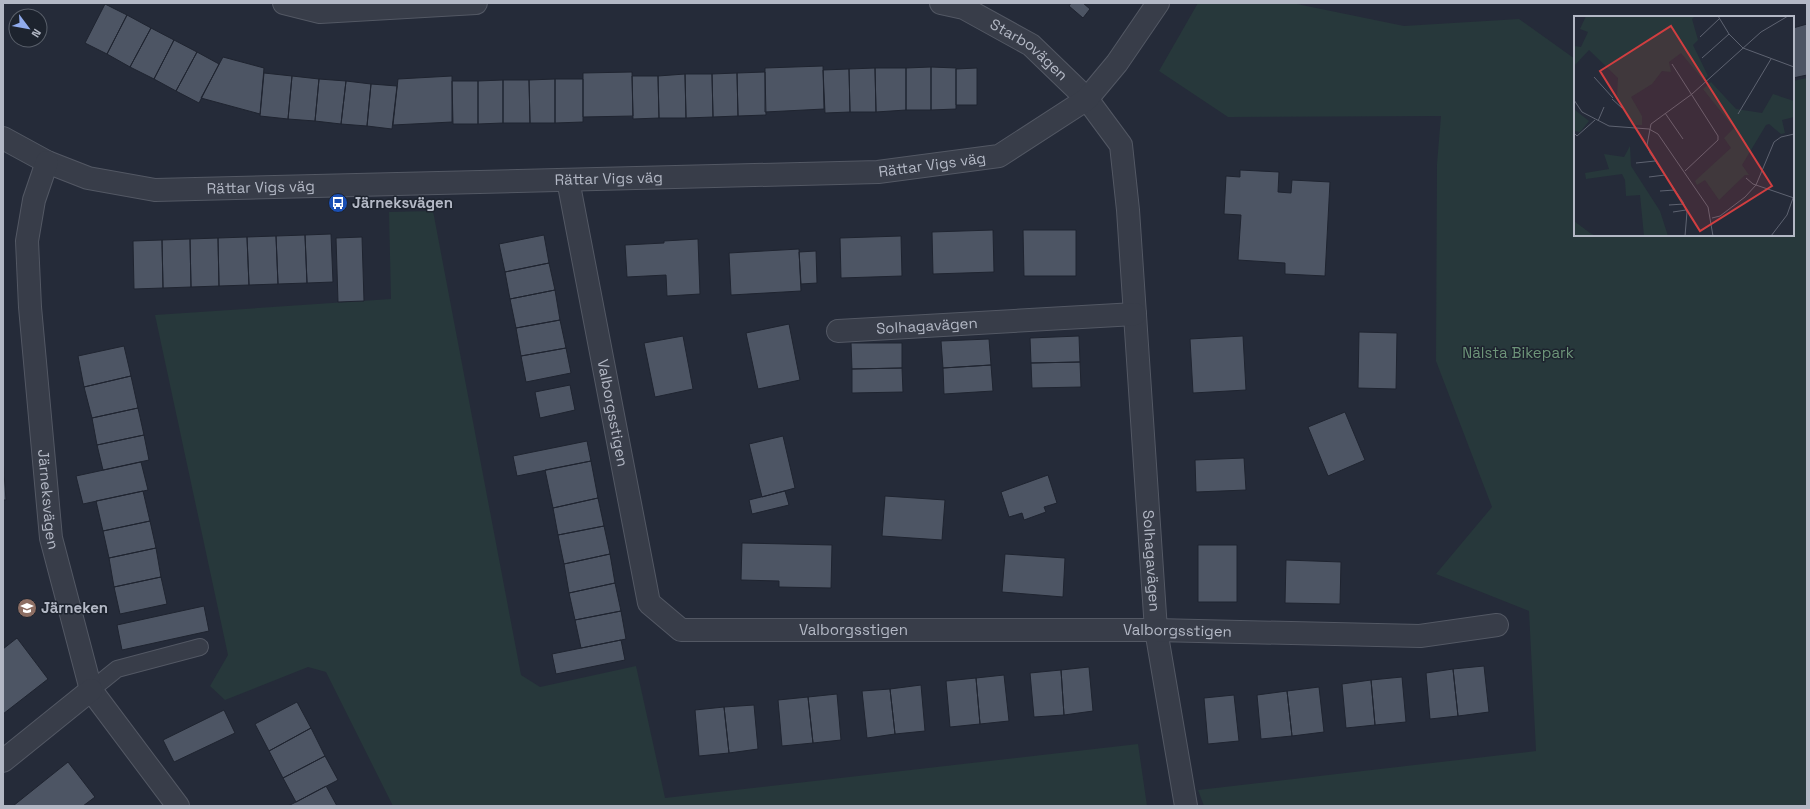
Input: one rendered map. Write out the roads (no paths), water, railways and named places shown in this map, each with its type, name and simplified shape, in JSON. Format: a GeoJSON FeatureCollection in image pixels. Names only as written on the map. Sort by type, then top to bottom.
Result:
{"type":"FeatureCollection","features":[{"type":"Feature","properties":{"kind":"street"},"geometry":{"type":"LineString","coordinates":[[284,3],[309,6],[320,12],[466,3]]}},
{"type":"Feature","properties":{"kind":"street","name":"Starbovägen"},"geometry":{"type":"LineString","coordinates":[[941,3],[964,8],[1031,45],[1087,99]]}},
{"type":"Feature","properties":{"kind":"street","name":"Rättar Vigs väg"},"geometry":{"type":"LineString","coordinates":[[3,138],[47,162],[88,178],[155,190],[878,172],[999,156],[1087,99],[1117,63],[1158,3]]}},
{"type":"Feature","properties":{"kind":"street","name":"Solhagavägen"},"geometry":{"type":"LineString","coordinates":[[1087,99],[1121,145],[1128,210],[1156,630],[1186,806]]}},
{"type":"Feature","properties":{"kind":"street","name":"Järneksvägen"},"geometry":{"type":"LineString","coordinates":[[47,162],[34,200],[27,241],[30,307],[51,538],[91,690],[178,806]]}},
{"type":"Feature","properties":{"kind":"street","name":"Valborgsstigen"},"geometry":{"type":"LineString","coordinates":[[568,180],[649,603],[681,630],[1156,630],[1420,636],[1497,625]]}},
{"type":"Feature","properties":{"kind":"street","name":"Solhagavägen"},"geometry":{"type":"LineString","coordinates":[[838,331],[1135,314]]}},
{"type":"Feature","properties":{"kind":"street"},"geometry":{"type":"LineString","coordinates":[[3,761],[91,690]]}},
{"type":"Feature","properties":{"kind":"lane"},"geometry":{"type":"LineString","coordinates":[[91,690],[117,669],[200,647]]}},
{"type":"Feature","properties":{"kind":"place","name":"Järneksvägen"},"geometry":{"type":"Point","coordinates":[338,203]}},
{"type":"Feature","properties":{"kind":"place","name":"Järneken"},"geometry":{"type":"Point","coordinates":[27,608]}},
{"type":"Feature","properties":{"kind":"park label","name":"Nälsta Bikepark"},"geometry":{"type":"Point","coordinates":[1518,353]}}]}
